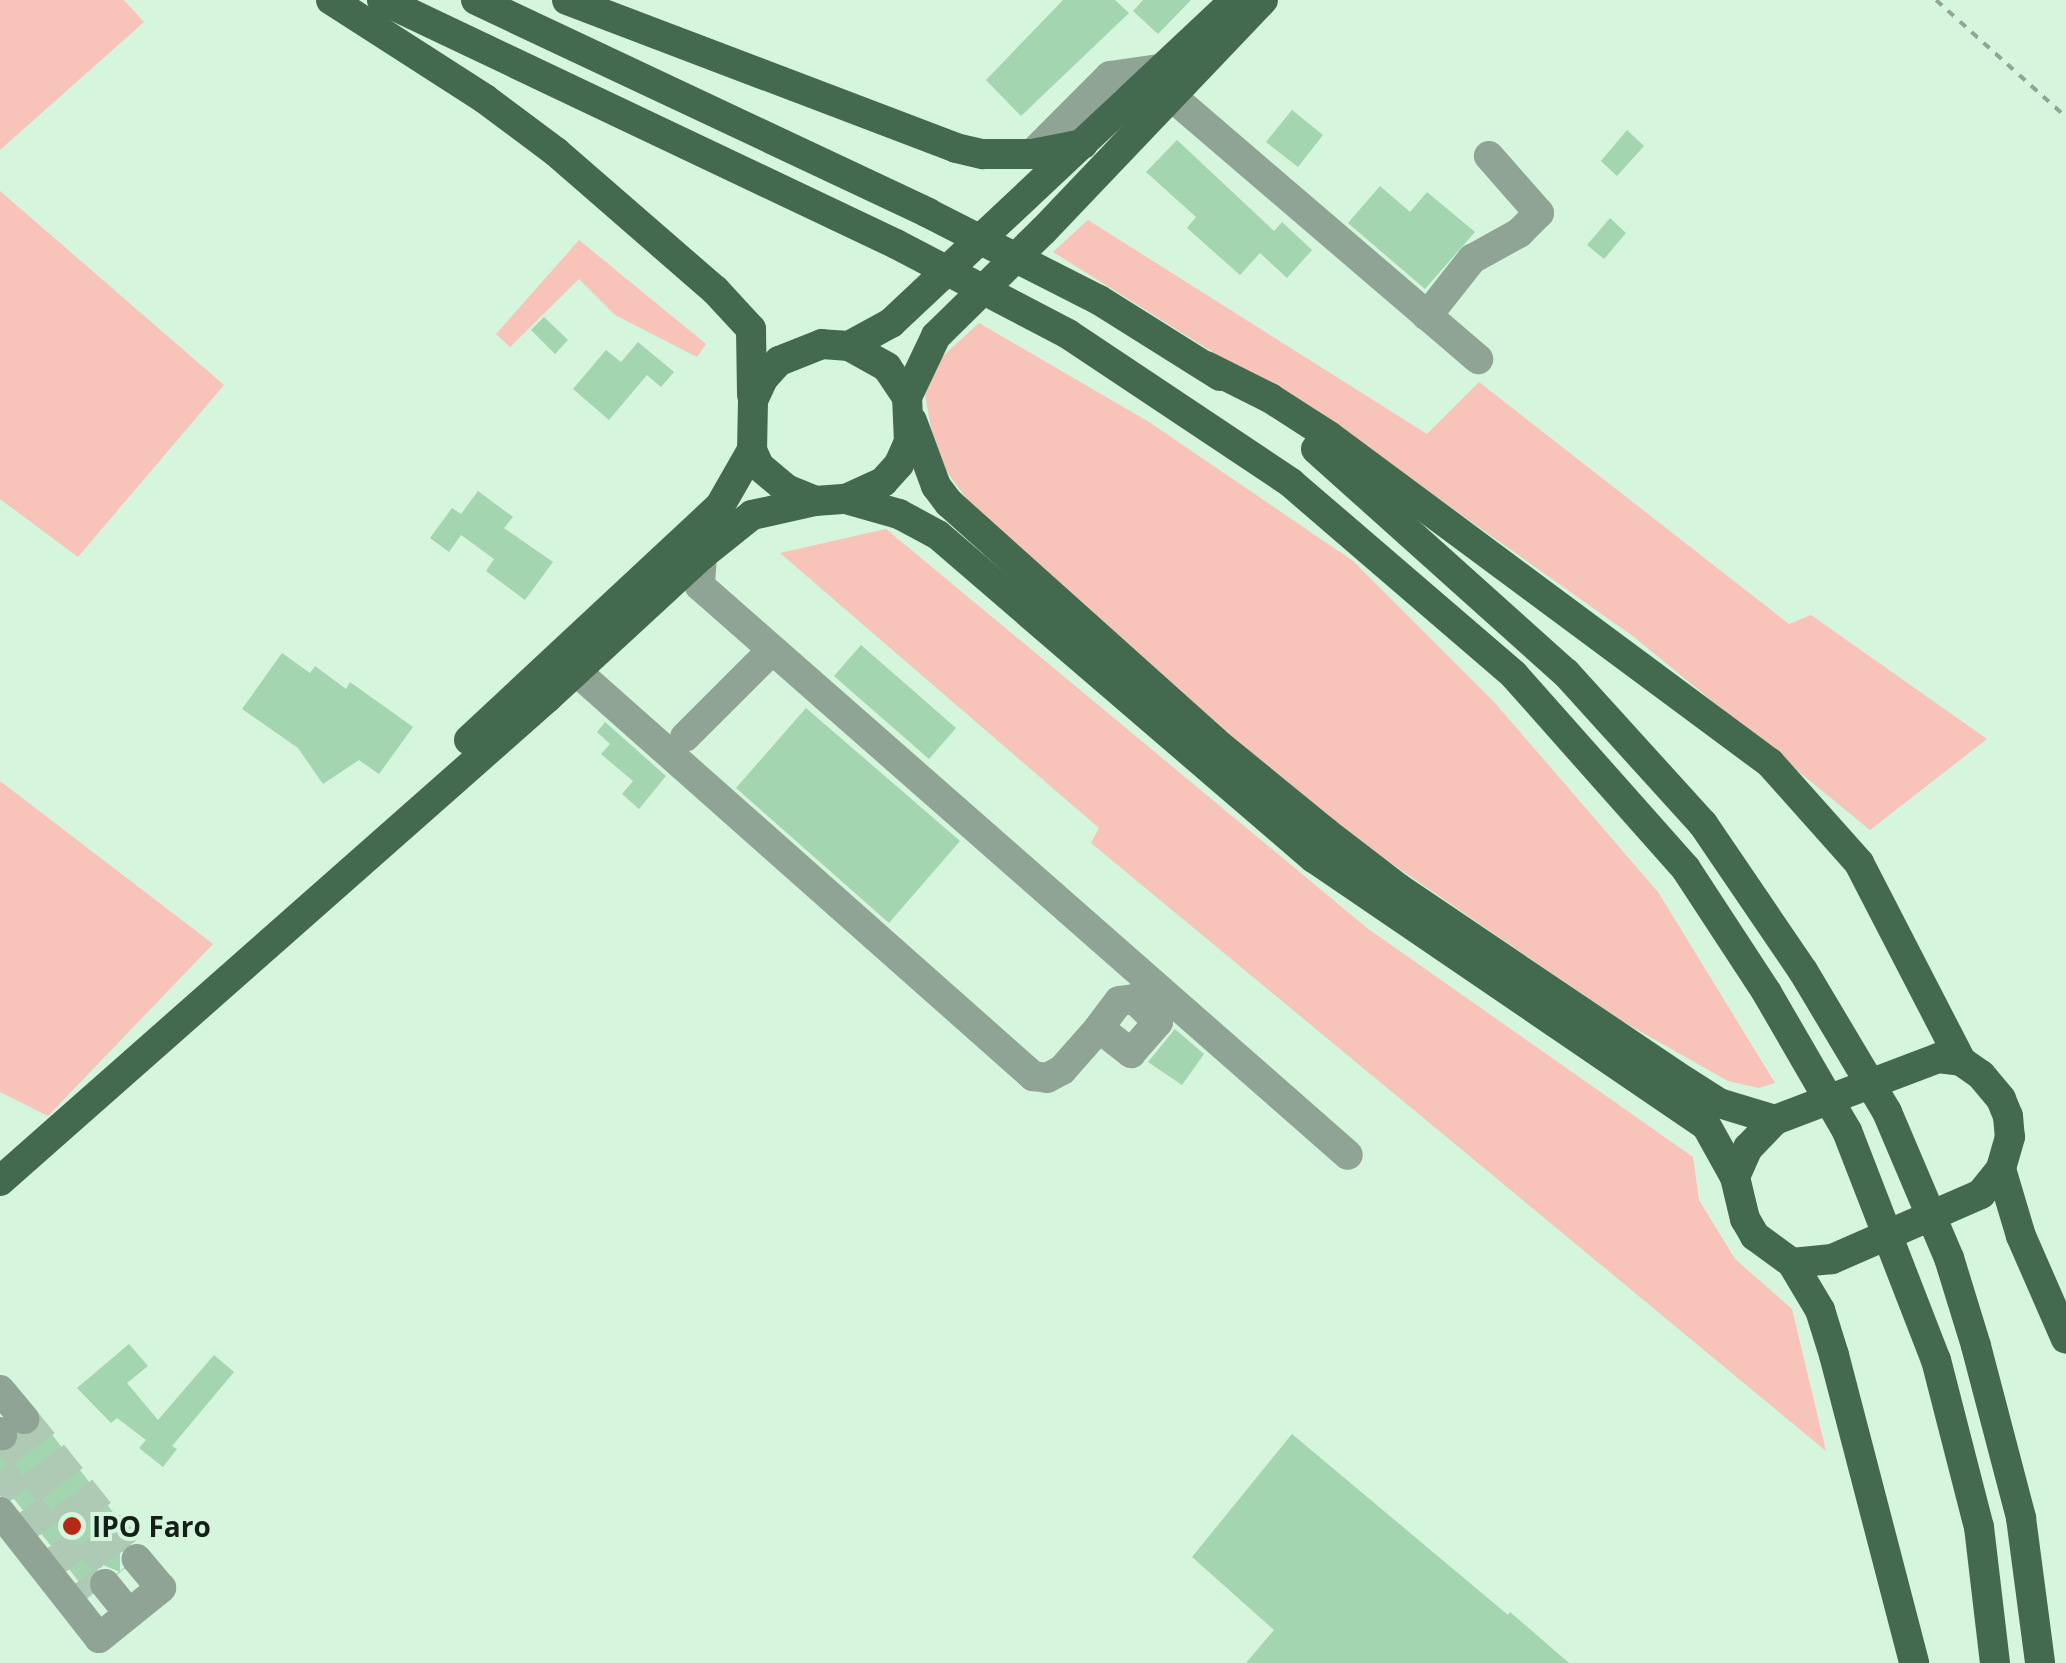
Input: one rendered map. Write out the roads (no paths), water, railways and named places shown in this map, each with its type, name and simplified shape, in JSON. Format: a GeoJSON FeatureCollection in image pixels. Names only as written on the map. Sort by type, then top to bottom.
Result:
{"type":"FeatureCollection","features":[{"type":"Feature","properties":{"kind":"main road"},"geometry":{"type":"LineString","coordinates":[[332,0],[484,98],[556,152],[742,316],[754,344],[751,437],[771,479],[814,500]]}},
{"type":"Feature","properties":{"kind":"main road"},"geometry":{"type":"LineString","coordinates":[[382,0],[896,244],[1068,334],[1291,482],[1514,674],[1686,869],[1767,993],[1847,1131],[1936,1360],[1979,1527],[1995,1663]]}},
{"type":"Feature","properties":{"kind":"main road"},"geometry":{"type":"LineString","coordinates":[[476,0],[928,213],[1100,300],[1206,366],[1322,454],[1566,673],[1703,824],[1803,972],[1888,1112],[1949,1258],[1976,1346],[2022,1518],[2040,1663]]}},
{"type":"Feature","properties":{"kind":"main road"},"geometry":{"type":"LineString","coordinates":[[567,0],[956,148],[983,154],[1032,154],[1083,144]]}},
{"type":"Feature","properties":{"kind":"main road"},"geometry":{"type":"LineString","coordinates":[[846,500],[883,482],[899,464],[909,442],[909,408],[936,336],[1043,231],[1235,0]]}},
{"type":"Feature","properties":{"kind":"main road"},"geometry":{"type":"LineString","coordinates":[[849,346],[891,323],[1083,144],[1263,0]]}},
{"type":"Feature","properties":{"kind":"main road"},"geometry":{"type":"LineString","coordinates":[[277,937],[437,771],[720,506],[751,437],[753,400],[778,361],[822,344],[849,346],[886,367],[909,408],[936,486],[948,503],[1214,740],[1398,888],[1675,1076],[1719,1102],[1775,1120]]}},
{"type":"Feature","properties":{"kind":"main road"},"geometry":{"type":"LineString","coordinates":[[1206,366],[1270,398],[1329,436],[1770,763],[1859,863],[1961,1061],[1992,1085],[2008,1116],[2010,1137],[2001,1169],[1980,1194],[1963,1205],[1852,1252],[1792,1262]]}},
{"type":"Feature","properties":{"kind":"main road"},"geometry":{"type":"LineString","coordinates":[[0,1182],[576,671],[702,554],[752,515],[814,500],[846,500],[899,514],[938,535],[1314,858],[1706,1125],[1735,1177],[1745,1219],[1756,1236],[1792,1262],[1820,1310],[1914,1663]]}},
{"type":"Feature","properties":{"kind":"main road"},"geometry":{"type":"LineString","coordinates":[[1735,1177],[1748,1148],[1775,1120],[1911,1065],[1938,1058],[1961,1061]]}},
{"type":"Feature","properties":{"kind":"main road"},"geometry":{"type":"LineString","coordinates":[[2001,1169],[2021,1236],[2066,1340]]}},
{"type":"Feature","properties":{"kind":"street"},"geometry":{"type":"LineString","coordinates":[[1032,154],[1110,76],[1164,82],[1478,359]]}},
{"type":"Feature","properties":{"kind":"street"},"geometry":{"type":"LineString","coordinates":[[1426,316],[1472,258],[1519,232],[1539,212],[1489,156]]}},
{"type":"Feature","properties":{"kind":"street"},"geometry":{"type":"LineString","coordinates":[[702,554],[700,586],[716,601],[1348,1155]]}},
{"type":"Feature","properties":{"kind":"street"},"geometry":{"type":"LineString","coordinates":[[658,595],[691,593],[716,601]]}},
{"type":"Feature","properties":{"kind":"street"},"geometry":{"type":"LineString","coordinates":[[684,737],[772,650]]}},
{"type":"Feature","properties":{"kind":"street"},"geometry":{"type":"LineString","coordinates":[[576,671],[1034,1076],[1047,1078],[1062,1070],[1099,1028]]}},
{"type":"Feature","properties":{"kind":"street"},"geometry":{"type":"LineString","coordinates":[[0,1390],[8,1426]]}},
{"type":"Feature","properties":{"kind":"street"},"geometry":{"type":"LineString","coordinates":[[0,1512],[99,1638],[134,1609],[116,1576]]}},
{"type":"Feature","properties":{"kind":"tunnel"},"geometry":{"type":"LineString","coordinates":[[24,1419],[137,1559]]}},
{"type":"Feature","properties":{"kind":"tunnel"},"geometry":{"type":"LineString","coordinates":[[2,1435],[116,1576]]}},
{"type":"Feature","properties":{"kind":"tunnel"},"geometry":{"type":"LineString","coordinates":[[0,1471],[96,1592]]}},
{"type":"Feature","properties":{"kind":"place","name":"IPO Faro"},"geometry":{"type":"Point","coordinates":[72,1526]}}]}
